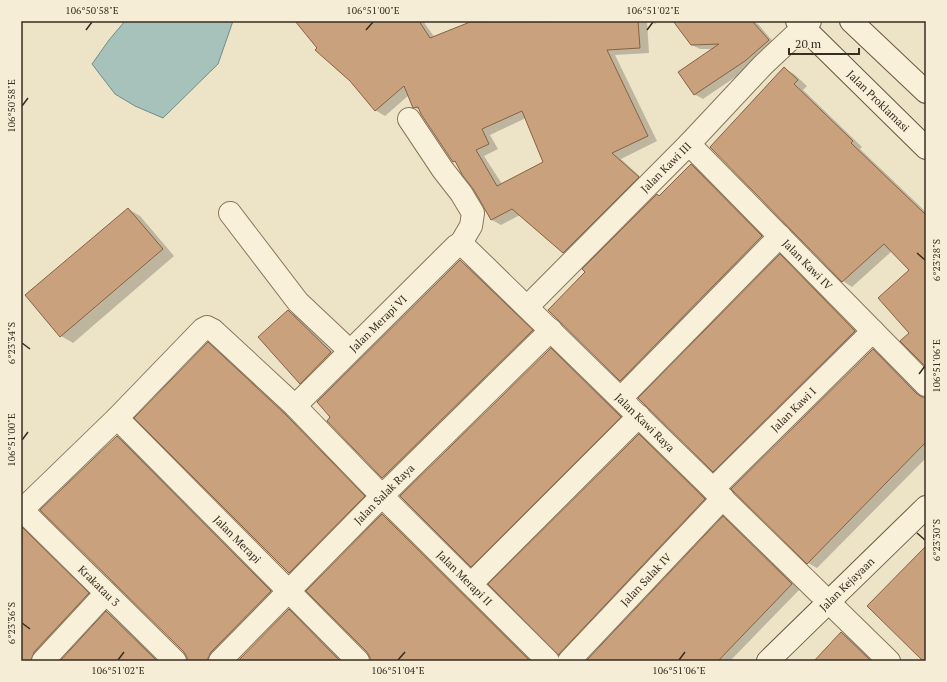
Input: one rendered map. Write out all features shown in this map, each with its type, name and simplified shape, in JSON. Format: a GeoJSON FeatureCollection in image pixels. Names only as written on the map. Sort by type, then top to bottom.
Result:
{"type":"FeatureCollection","features":[{"type":"Feature","properties":{"kind":"street"},"geometry":{"type":"LineString","coordinates":[[851,21],[926,92]]}},
{"type":"Feature","properties":{"kind":"street","name":"Jalan Kawi III"},"geometry":{"type":"LineString","coordinates":[[527,306],[689,144],[804,23]]}},
{"type":"Feature","properties":{"kind":"street","name":"Jalan Proklamasi"},"geometry":{"type":"LineString","coordinates":[[804,23],[926,148]]}},
{"type":"Feature","properties":{"kind":"street"},"geometry":{"type":"LineString","coordinates":[[409,119],[443,170],[461,193],[473,213],[472,226],[462,243]]}},
{"type":"Feature","properties":{"kind":"street","name":"Jalan Kawi IV"},"geometry":{"type":"LineString","coordinates":[[689,144],[926,385]]}},
{"type":"Feature","properties":{"kind":"street"},"geometry":{"type":"LineString","coordinates":[[230,213],[298,302],[350,351]]}},
{"type":"Feature","properties":{"kind":"street"},"geometry":{"type":"LineString","coordinates":[[621,398],[780,236]]}},
{"type":"Feature","properties":{"kind":"street","name":"Jalan Kawi Raya"},"geometry":{"type":"LineString","coordinates":[[462,243],[889,661]]}},
{"type":"Feature","properties":{"kind":"street","name":"Jalan Merapi VI"},"geometry":{"type":"LineString","coordinates":[[295,406],[456,246],[462,243]]}},
{"type":"Feature","properties":{"kind":"street","name":"Jalan Merapi II"},"geometry":{"type":"LineString","coordinates":[[117,418],[203,329],[207,327],[213,330],[295,406],[382,496],[548,661]]}},
{"type":"Feature","properties":{"kind":"street","name":"Jalan Salak Raya"},"geometry":{"type":"LineString","coordinates":[[220,661],[288,590],[382,496],[551,330]]}},
{"type":"Feature","properties":{"kind":"street","name":"Jalan Kawi I"},"geometry":{"type":"LineString","coordinates":[[718,494],[873,331]]}},
{"type":"Feature","properties":{"kind":"street"},"geometry":{"type":"LineString","coordinates":[[471,584],[639,416]]}},
{"type":"Feature","properties":{"kind":"street"},"geometry":{"type":"LineString","coordinates":[[22,511],[117,418]]}},
{"type":"Feature","properties":{"kind":"street","name":"Jalan Merapi"},"geometry":{"type":"LineString","coordinates":[[117,418],[358,661]]}},
{"type":"Feature","properties":{"kind":"street","name":"Jalan Salak IV"},"geometry":{"type":"LineString","coordinates":[[568,661],[718,494]]}},
{"type":"Feature","properties":{"kind":"street","name":"Jalan Kejayaan"},"geometry":{"type":"LineString","coordinates":[[768,661],[926,507]]}},
{"type":"Feature","properties":{"kind":"street","name":"Krakatau 3"},"geometry":{"type":"LineString","coordinates":[[22,511],[175,661]]}},
{"type":"Feature","properties":{"kind":"street"},"geometry":{"type":"LineString","coordinates":[[42,661],[106,593]]}},
{"type":"Feature","properties":{"kind":"water"},"geometry":{"type":"Polygon","coordinates":[[[125,21],[233,21],[218,64],[163,118],[135,106],[115,94],[92,64],[125,21]]]}},
{"type":"Feature","properties":{"kind":"building"},"geometry":{"type":"Polygon","coordinates":[[[295,21],[419,21],[430,38],[470,22],[638,21],[640,48],[607,50],[648,136],[612,153],[639,177],[563,253],[512,209],[491,220],[474,190],[463,176],[455,161],[453,162],[421,114],[418,107],[413,108],[404,86],[375,111],[350,81],[315,50],[317,48],[295,21]],[[522,111],[482,129],[489,144],[476,150],[497,186],[543,162],[522,111]]]}},
{"type":"Feature","properties":{"kind":"building"},"geometry":{"type":"Polygon","coordinates":[[[673,21],[752,21],[769,40],[745,61],[694,95],[678,72],[719,44],[691,45],[673,21]]]}},
{"type":"Feature","properties":{"kind":"building"},"geometry":{"type":"Polygon","coordinates":[[[784,67],[798,80],[794,84],[853,141],[851,143],[926,215],[926,367],[900,341],[909,333],[878,298],[909,270],[884,244],[842,282],[710,147],[784,67]]]}},
{"type":"Feature","properties":{"kind":"building"},"geometry":{"type":"Polygon","coordinates":[[[691,164],[762,236],[620,381],[548,310],[585,272],[582,269],[657,194],[659,196],[691,164]]]}},
{"type":"Feature","properties":{"kind":"building"},"geometry":{"type":"Polygon","coordinates":[[[128,208],[163,249],[60,337],[25,295],[128,208]]]}},
{"type":"Feature","properties":{"kind":"building"},"geometry":{"type":"Polygon","coordinates":[[[780,254],[855,331],[713,472],[638,398],[780,254]]]}},
{"type":"Feature","properties":{"kind":"building"},"geometry":{"type":"Polygon","coordinates":[[[460,260],[533,330],[382,478],[327,421],[330,417],[317,402],[460,260]]]}},
{"type":"Feature","properties":{"kind":"building"},"geometry":{"type":"Polygon","coordinates":[[[288,310],[331,352],[300,384],[258,337],[288,310]]]}},
{"type":"Feature","properties":{"kind":"building"},"geometry":{"type":"Polygon","coordinates":[[[208,342],[286,415],[365,496],[289,573],[134,418],[208,342]]]}},
{"type":"Feature","properties":{"kind":"building"},"geometry":{"type":"Polygon","coordinates":[[[551,348],[621,417],[471,567],[400,496],[551,348]]]}},
{"type":"Feature","properties":{"kind":"building"},"geometry":{"type":"Polygon","coordinates":[[[873,349],[917,394],[922,397],[926,397],[926,442],[807,564],[731,489],[873,349]]]}},
{"type":"Feature","properties":{"kind":"building"},"geometry":{"type":"Polygon","coordinates":[[[639,434],[705,499],[558,655],[488,584],[639,434]]]}},
{"type":"Feature","properties":{"kind":"building"},"geometry":{"type":"Polygon","coordinates":[[[117,436],[271,591],[211,652],[208,661],[187,661],[187,657],[184,652],[40,510],[117,436]]]}},
{"type":"Feature","properties":{"kind":"building"},"geometry":{"type":"Polygon","coordinates":[[[382,514],[530,661],[370,661],[370,657],[367,652],[306,591],[382,514]]]}},
{"type":"Feature","properties":{"kind":"building"},"geometry":{"type":"Polygon","coordinates":[[[723,516],[792,584],[718,661],[586,661],[723,516]]]}},
{"type":"Feature","properties":{"kind":"building"},"geometry":{"type":"Polygon","coordinates":[[[22,527],[89,593],[34,652],[31,661],[21,661],[22,527]]]}},
{"type":"Feature","properties":{"kind":"building"},"geometry":{"type":"Polygon","coordinates":[[[926,546],[926,661],[923,661],[867,606],[926,546]]]}},
{"type":"Feature","properties":{"kind":"building"},"geometry":{"type":"Polygon","coordinates":[[[289,609],[340,661],[238,661],[289,609]]]}},
{"type":"Feature","properties":{"kind":"building"},"geometry":{"type":"Polygon","coordinates":[[[106,611],[157,661],[60,661],[106,611]]]}},
{"type":"Feature","properties":{"kind":"building"},"geometry":{"type":"Polygon","coordinates":[[[841,632],[871,661],[814,661],[841,632]]]}}]}
